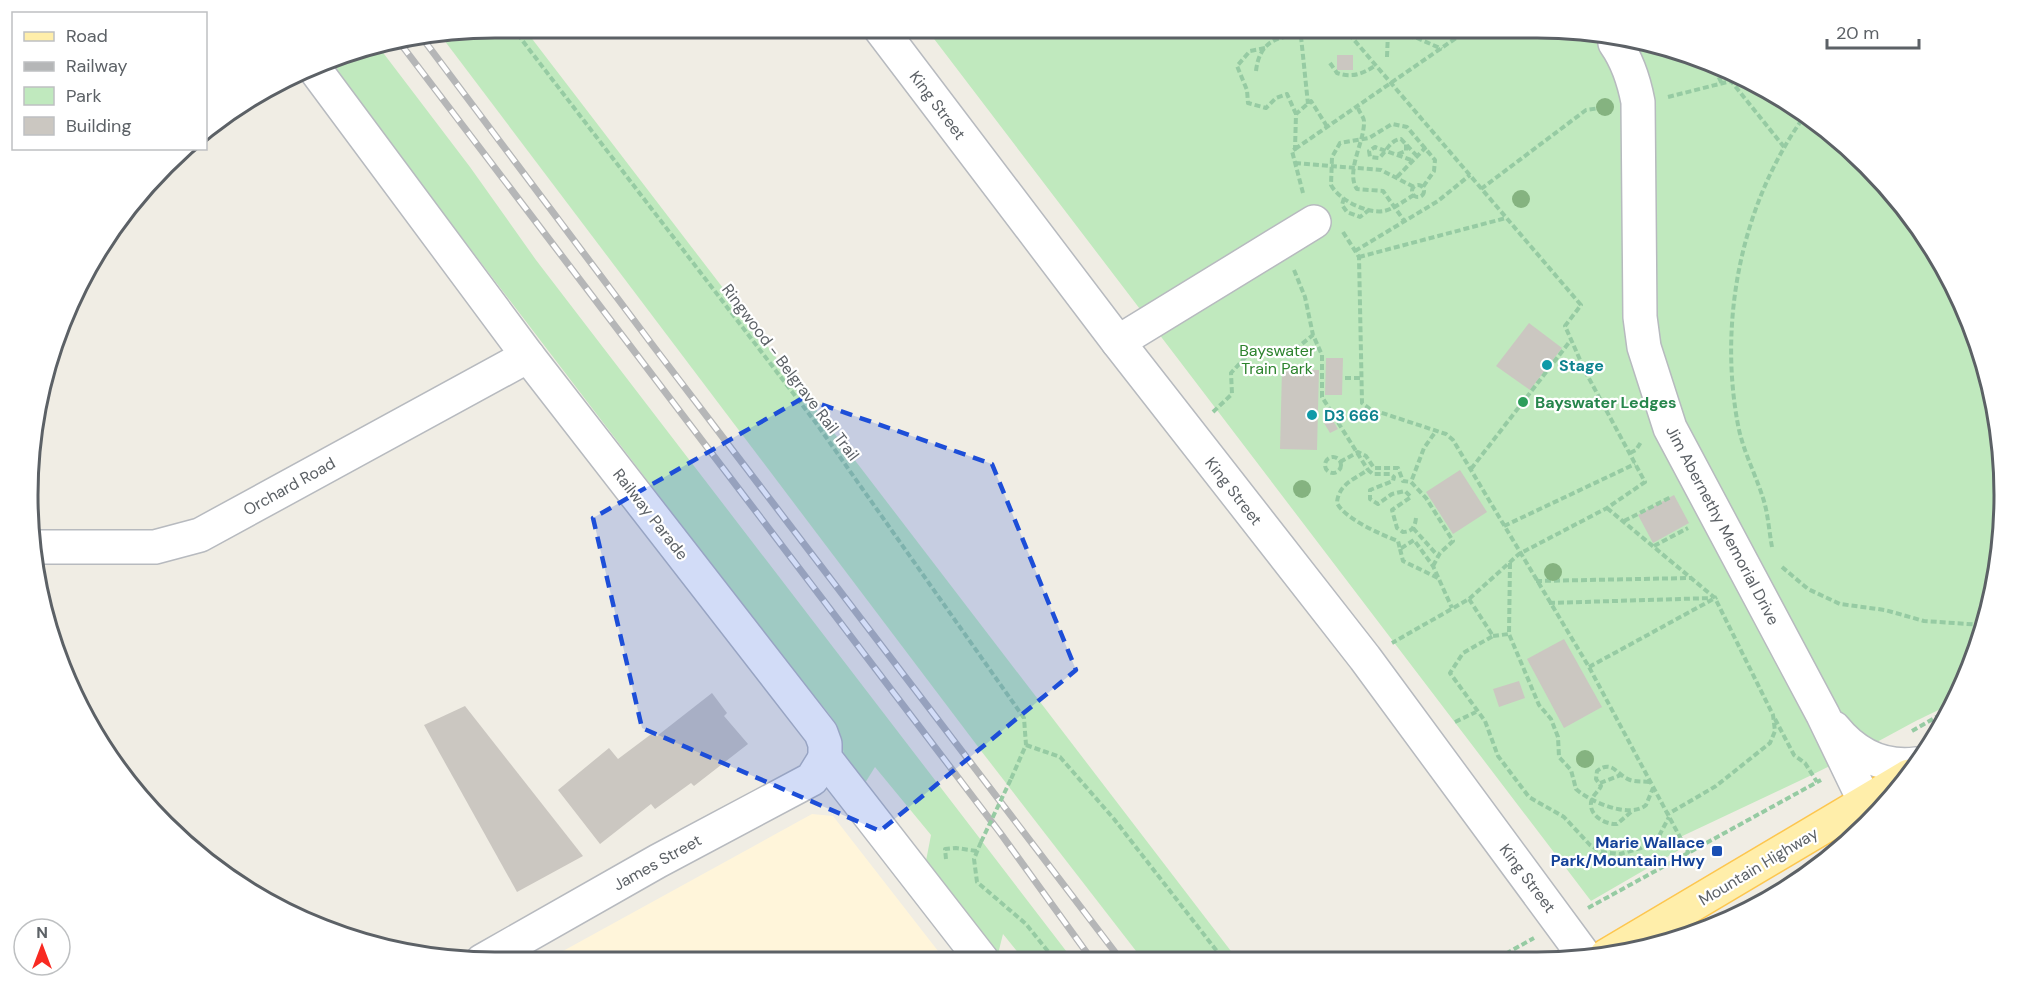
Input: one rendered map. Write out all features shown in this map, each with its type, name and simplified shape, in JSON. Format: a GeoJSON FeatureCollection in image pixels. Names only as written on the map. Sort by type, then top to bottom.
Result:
{"type":"FeatureCollection","features":[{"type":"Feature","properties":{"kind":"main road","name":"Mountain Highway"},"geometry":{"type":"LineString","coordinates":[[1631,942],[1869,807]]}},
{"type":"Feature","properties":{"kind":"street","name":"King Street"},"geometry":{"type":"LineString","coordinates":[[887,38],[1118,342],[1365,658],[1580,950]]}},
{"type":"Feature","properties":{"kind":"street","name":"Jim Abernethy Memorial Drive"},"geometry":{"type":"LineString","coordinates":[[1616,44],[1624,56],[1638,102],[1638,288],[1644,347],[1670,428],[1764,569],[1823,715],[1839,734],[1856,761]]}},
{"type":"Feature","properties":{"kind":"street","name":"Railway Parade"},"geometry":{"type":"LineString","coordinates":[[318,73],[528,356],[821,733],[825,744],[825,758],[976,952]]}},
{"type":"Feature","properties":{"kind":"street"},"geometry":{"type":"LineString","coordinates":[[1118,342],[1286,240],[1325,223]]}},
{"type":"Feature","properties":{"kind":"street","name":"Orchard Road"},"geometry":{"type":"LineString","coordinates":[[40,547],[155,547],[200,535],[528,356]]}},
{"type":"Feature","properties":{"kind":"street","name":"James Street"},"geometry":{"type":"LineString","coordinates":[[498,952],[658,861],[812,779],[825,758]]}},
{"type":"Feature","properties":{"kind":"street"},"geometry":{"type":"LineString","coordinates":[[1869,807],[1856,761],[1905,764]]}},
{"type":"Feature","properties":{"kind":"path","name":"Ringwood - Belgrave Rail Trail"},"geometry":{"type":"LineString","coordinates":[[520,38],[816,423],[1024,718],[1026,745]]}},
{"type":"Feature","properties":{"kind":"path"},"geometry":{"type":"LineString","coordinates":[[1256,70],[1258,57],[1265,48],[1279,38]]}},
{"type":"Feature","properties":{"kind":"path"},"geometry":{"type":"LineString","coordinates":[[1301,38],[1308,104]]}},
{"type":"Feature","properties":{"kind":"path"},"geometry":{"type":"LineString","coordinates":[[1353,38],[1581,305],[1565,326],[1645,483],[1608,508],[1519,554],[1469,599],[1365,658]]}},
{"type":"Feature","properties":{"kind":"path"},"geometry":{"type":"LineString","coordinates":[[1387,57],[1388,38]]}},
{"type":"Feature","properties":{"kind":"path"},"geometry":{"type":"LineString","coordinates":[[1417,38],[1442,49]]}},
{"type":"Feature","properties":{"kind":"path"},"geometry":{"type":"LineString","coordinates":[[1265,48],[1250,51],[1237,66],[1247,90],[1248,103],[1266,108],[1276,98],[1287,94],[1296,114],[1295,149],[1457,38]]}},
{"type":"Feature","properties":{"kind":"path"},"geometry":{"type":"LineString","coordinates":[[1329,63],[1337,73],[1351,76],[1365,73],[1376,65]]}},
{"type":"Feature","properties":{"kind":"path"},"geometry":{"type":"LineString","coordinates":[[1718,75],[1722,84]]}},
{"type":"Feature","properties":{"kind":"path"},"geometry":{"type":"LineString","coordinates":[[1296,114],[1311,101],[1328,128]]}},
{"type":"Feature","properties":{"kind":"path"},"geometry":{"type":"LineString","coordinates":[[1358,108],[1364,121],[1360,153],[1353,168],[1353,182],[1357,189],[1379,189],[1405,222]]}},
{"type":"Feature","properties":{"kind":"path"},"geometry":{"type":"LineString","coordinates":[[1774,554],[1763,498],[1738,427],[1734,399],[1731,334],[1741,262],[1757,206],[1784,146],[1800,122]]}},
{"type":"Feature","properties":{"kind":"path"},"geometry":{"type":"LineString","coordinates":[[1396,123],[1407,127],[1426,147],[1435,162],[1432,175],[1423,187],[1422,196],[1413,195],[1386,210],[1369,210],[1344,198],[1331,185],[1330,166],[1333,151],[1340,143],[1377,135],[1396,123]]}},
{"type":"Feature","properties":{"kind":"path"},"geometry":{"type":"LineString","coordinates":[[1411,160],[1386,150],[1394,140],[1401,139],[1416,155]]}},
{"type":"Feature","properties":{"kind":"path"},"geometry":{"type":"LineString","coordinates":[[1397,154],[1406,151],[1406,143]]}},
{"type":"Feature","properties":{"kind":"path"},"geometry":{"type":"LineString","coordinates":[[1397,177],[1426,147]]}},
{"type":"Feature","properties":{"kind":"path"},"geometry":{"type":"LineString","coordinates":[[1295,163],[1381,170],[1413,187],[1418,185],[1423,187]]}},
{"type":"Feature","properties":{"kind":"path"},"geometry":{"type":"LineString","coordinates":[[1355,251],[1405,222],[1470,176]]}},
{"type":"Feature","properties":{"kind":"path"},"geometry":{"type":"LineString","coordinates":[[1413,187],[1413,195]]}},
{"type":"Feature","properties":{"kind":"path"},"geometry":{"type":"LineString","coordinates":[[1344,198],[1342,205],[1351,215],[1360,217],[1369,210]]}},
{"type":"Feature","properties":{"kind":"path"},"geometry":{"type":"LineString","coordinates":[[1359,257],[1506,218]]}},
{"type":"Feature","properties":{"kind":"path"},"geometry":{"type":"LineString","coordinates":[[1325,223],[1359,257],[1364,406],[1436,431],[1453,440],[1519,554],[1589,667],[1689,855]]}},
{"type":"Feature","properties":{"kind":"path"},"geometry":{"type":"LineString","coordinates":[[1286,240],[1291,261],[1305,297],[1313,335],[1322,355],[1322,397],[1368,470],[1372,474],[1393,475],[1393,482],[1371,490],[1371,499],[1378,504],[1401,490],[1411,497],[1392,512],[1399,531],[1407,532],[1413,528],[1416,518]]}},
{"type":"Feature","properties":{"kind":"path"},"geometry":{"type":"LineString","coordinates":[[1213,412],[1228,400],[1233,389],[1231,373],[1252,350],[1266,348],[1279,356],[1288,355],[1313,335]]}},
{"type":"Feature","properties":{"kind":"path"},"geometry":{"type":"LineString","coordinates":[[1471,469],[1571,340]]}},
{"type":"Feature","properties":{"kind":"path"},"geometry":{"type":"LineString","coordinates":[[1345,378],[1362,378]]}},
{"type":"Feature","properties":{"kind":"path"},"geometry":{"type":"LineString","coordinates":[[1411,483],[1424,448],[1436,431]]}},
{"type":"Feature","properties":{"kind":"path"},"geometry":{"type":"LineString","coordinates":[[1340,462],[1358,452]]}},
{"type":"Feature","properties":{"kind":"path"},"geometry":{"type":"LineString","coordinates":[[1358,452],[1366,456],[1374,468],[1398,468],[1402,481],[1411,483],[1426,498],[1453,541],[1438,556],[1433,566]]}},
{"type":"Feature","properties":{"kind":"path"},"geometry":{"type":"LineString","coordinates":[[1330,457],[1336,457],[1340,462],[1340,469],[1336,472],[1328,471],[1325,467],[1325,462],[1330,457]]}},
{"type":"Feature","properties":{"kind":"path"},"geometry":{"type":"LineString","coordinates":[[1504,526],[1635,464]]}},
{"type":"Feature","properties":{"kind":"path"},"geometry":{"type":"LineString","coordinates":[[1368,470],[1346,484],[1338,493],[1339,508],[1387,538],[1398,541],[1402,561],[1438,578]]}},
{"type":"Feature","properties":{"kind":"path"},"geometry":{"type":"LineString","coordinates":[[1388,484],[1392,494]]}},
{"type":"Feature","properties":{"kind":"path"},"geometry":{"type":"LineString","coordinates":[[1624,521],[1675,494]]}},
{"type":"Feature","properties":{"kind":"path"},"geometry":{"type":"LineString","coordinates":[[1608,508],[1715,598],[1794,755],[1805,763],[1817,782]]}},
{"type":"Feature","properties":{"kind":"path"},"geometry":{"type":"LineString","coordinates":[[1654,546],[1693,525]]}},
{"type":"Feature","properties":{"kind":"path"},"geometry":{"type":"LineString","coordinates":[[1413,528],[1438,556]]}},
{"type":"Feature","properties":{"kind":"path"},"geometry":{"type":"LineString","coordinates":[[1400,549],[1414,540],[1433,566],[1452,608]]}},
{"type":"Feature","properties":{"kind":"path"},"geometry":{"type":"LineString","coordinates":[[1510,562],[1509,634],[1539,705],[1551,719],[1558,737],[1559,757],[1570,770],[1576,789],[1592,798],[1631,812]]}},
{"type":"Feature","properties":{"kind":"path"},"geometry":{"type":"LineString","coordinates":[[1589,667],[1764,569],[1840,604],[1885,610],[1924,621],[1975,624]]}},
{"type":"Feature","properties":{"kind":"path"},"geometry":{"type":"LineString","coordinates":[[1536,581],[1692,578]]}},
{"type":"Feature","properties":{"kind":"path"},"geometry":{"type":"LineString","coordinates":[[1550,603],[1715,598]]}},
{"type":"Feature","properties":{"kind":"path"},"geometry":{"type":"LineString","coordinates":[[1469,599],[1493,636]]}},
{"type":"Feature","properties":{"kind":"path"},"geometry":{"type":"LineString","coordinates":[[1509,634],[1493,636],[1463,653],[1450,673],[1476,712],[1485,721],[1497,756],[1529,797],[1564,817],[1590,845],[1601,852],[1620,855],[1641,848],[1659,836],[1668,815],[1716,786],[1770,743],[1776,731],[1773,715]]}},
{"type":"Feature","properties":{"kind":"path"},"geometry":{"type":"LineString","coordinates":[[1455,722],[1476,712]]}},
{"type":"Feature","properties":{"kind":"path"},"geometry":{"type":"LineString","coordinates":[[1508,952],[1689,855],[1935,718]]}},
{"type":"Feature","properties":{"kind":"path"},"geometry":{"type":"LineString","coordinates":[[1049,952],[1026,924],[977,882],[974,859],[1026,745],[1060,757],[1114,819],[1218,952]]}},
{"type":"Feature","properties":{"kind":"path"},"geometry":{"type":"LineString","coordinates":[[1650,782],[1630,780],[1614,767],[1600,769],[1595,775],[1600,783],[1599,790],[1592,798],[1594,813],[1607,824],[1617,824],[1631,812],[1646,805],[1653,788]]}},
{"type":"Feature","properties":{"kind":"path"},"geometry":{"type":"LineString","coordinates":[[1600,783],[1621,775]]}},
{"type":"Feature","properties":{"kind":"highlighted area"},"geometry":{"type":"Polygon","coordinates":[[[803,398],[992,464],[1076,670],[880,831],[642,728],[593,518],[803,398]]]}},
{"type":"Feature","properties":{"kind":"shaded area"},"geometry":{"type":"Polygon","coordinates":[[[812,814],[833,816],[939,952],[561,952],[812,814]]]}},
{"type":"Feature","properties":{"kind":"green space"},"geometry":{"type":"Polygon","coordinates":[[[531,38],[1232,952],[1137,952],[982,752],[444,40],[531,38]]]}},
{"type":"Feature","properties":{"kind":"green space","name":"Bayswater Train Park"},"geometry":{"type":"Polygon","coordinates":[[[933,38],[1566,38],[1626,46],[1711,72],[1765,99],[1815,132],[1838,151],[1860,171],[1899,216],[1932,266],[1959,320],[1978,376],[1990,435],[1994,494],[1990,554],[1978,613],[1959,669],[1940,709],[1854,754],[1674,840],[1679,850],[1591,901],[933,38]]]}},
{"type":"Feature","properties":{"kind":"green space"},"geometry":{"type":"Polygon","coordinates":[[[382,52],[470,167],[536,260],[1067,952],[1018,952],[1003,934],[998,952],[992,952],[925,866],[931,835],[875,767],[865,783],[843,770],[842,742],[839,731],[828,712],[802,683],[332,68],[382,52]]]}},
{"type":"Feature","properties":{"kind":"building"},"geometry":{"type":"Polygon","coordinates":[[[1337,55],[1353,55],[1353,70],[1337,70],[1337,55]]]}},
{"type":"Feature","properties":{"kind":"building"},"geometry":{"type":"Polygon","coordinates":[[[1529,323],[1562,348],[1530,390],[1496,366],[1529,323]]]}},
{"type":"Feature","properties":{"kind":"building"},"geometry":{"type":"Polygon","coordinates":[[[1326,358],[1343,358],[1342,395],[1325,395],[1326,358]]]}},
{"type":"Feature","properties":{"kind":"building"},"geometry":{"type":"Polygon","coordinates":[[[1282,369],[1319,370],[1317,450],[1280,449],[1282,369]]]}},
{"type":"Feature","properties":{"kind":"building"},"geometry":{"type":"Polygon","coordinates":[[[1332,419],[1338,429],[1330,433],[1324,423],[1332,419]]]}},
{"type":"Feature","properties":{"kind":"building"},"geometry":{"type":"Polygon","coordinates":[[[1460,470],[1487,512],[1453,534],[1426,492],[1460,470]]]}},
{"type":"Feature","properties":{"kind":"building"},"geometry":{"type":"Polygon","coordinates":[[[1674,495],[1689,523],[1653,543],[1638,515],[1674,495]]]}},
{"type":"Feature","properties":{"kind":"building"},"geometry":{"type":"Polygon","coordinates":[[[1564,639],[1602,707],[1564,728],[1527,659],[1564,639]]]}},
{"type":"Feature","properties":{"kind":"building"},"geometry":{"type":"Polygon","coordinates":[[[1519,681],[1525,698],[1499,707],[1493,689],[1519,681]]]}},
{"type":"Feature","properties":{"kind":"building"},"geometry":{"type":"Polygon","coordinates":[[[712,693],[727,713],[724,716],[748,744],[694,786],[691,783],[655,809],[651,804],[600,844],[558,790],[609,748],[618,759],[654,732],[657,736],[712,693]]]}},
{"type":"Feature","properties":{"kind":"building"},"geometry":{"type":"Polygon","coordinates":[[[465,706],[583,856],[517,892],[424,725],[465,706]]]}},
{"type":"Feature","properties":{"kind":"railway"},"geometry":{"type":"LineString","coordinates":[[426,43],[654,347],[1115,952]]}},
{"type":"Feature","properties":{"kind":"railway"},"geometry":{"type":"LineString","coordinates":[[403,47],[1001,834],[1086,952]]}},
{"type":"Feature","properties":{"kind":"place","name":"Stage"},"geometry":{"type":"Point","coordinates":[1547,365]}},
{"type":"Feature","properties":{"kind":"place","name":"Bayswater Ledges"},"geometry":{"type":"Point","coordinates":[1523,402]}},
{"type":"Feature","properties":{"kind":"place","name":"D3 666"},"geometry":{"type":"Point","coordinates":[1312,415]}},
{"type":"Feature","properties":{"kind":"place","name":"Marie Wallace Park/Mountain Hwy"},"geometry":{"type":"Point","coordinates":[1717,851]}}]}
